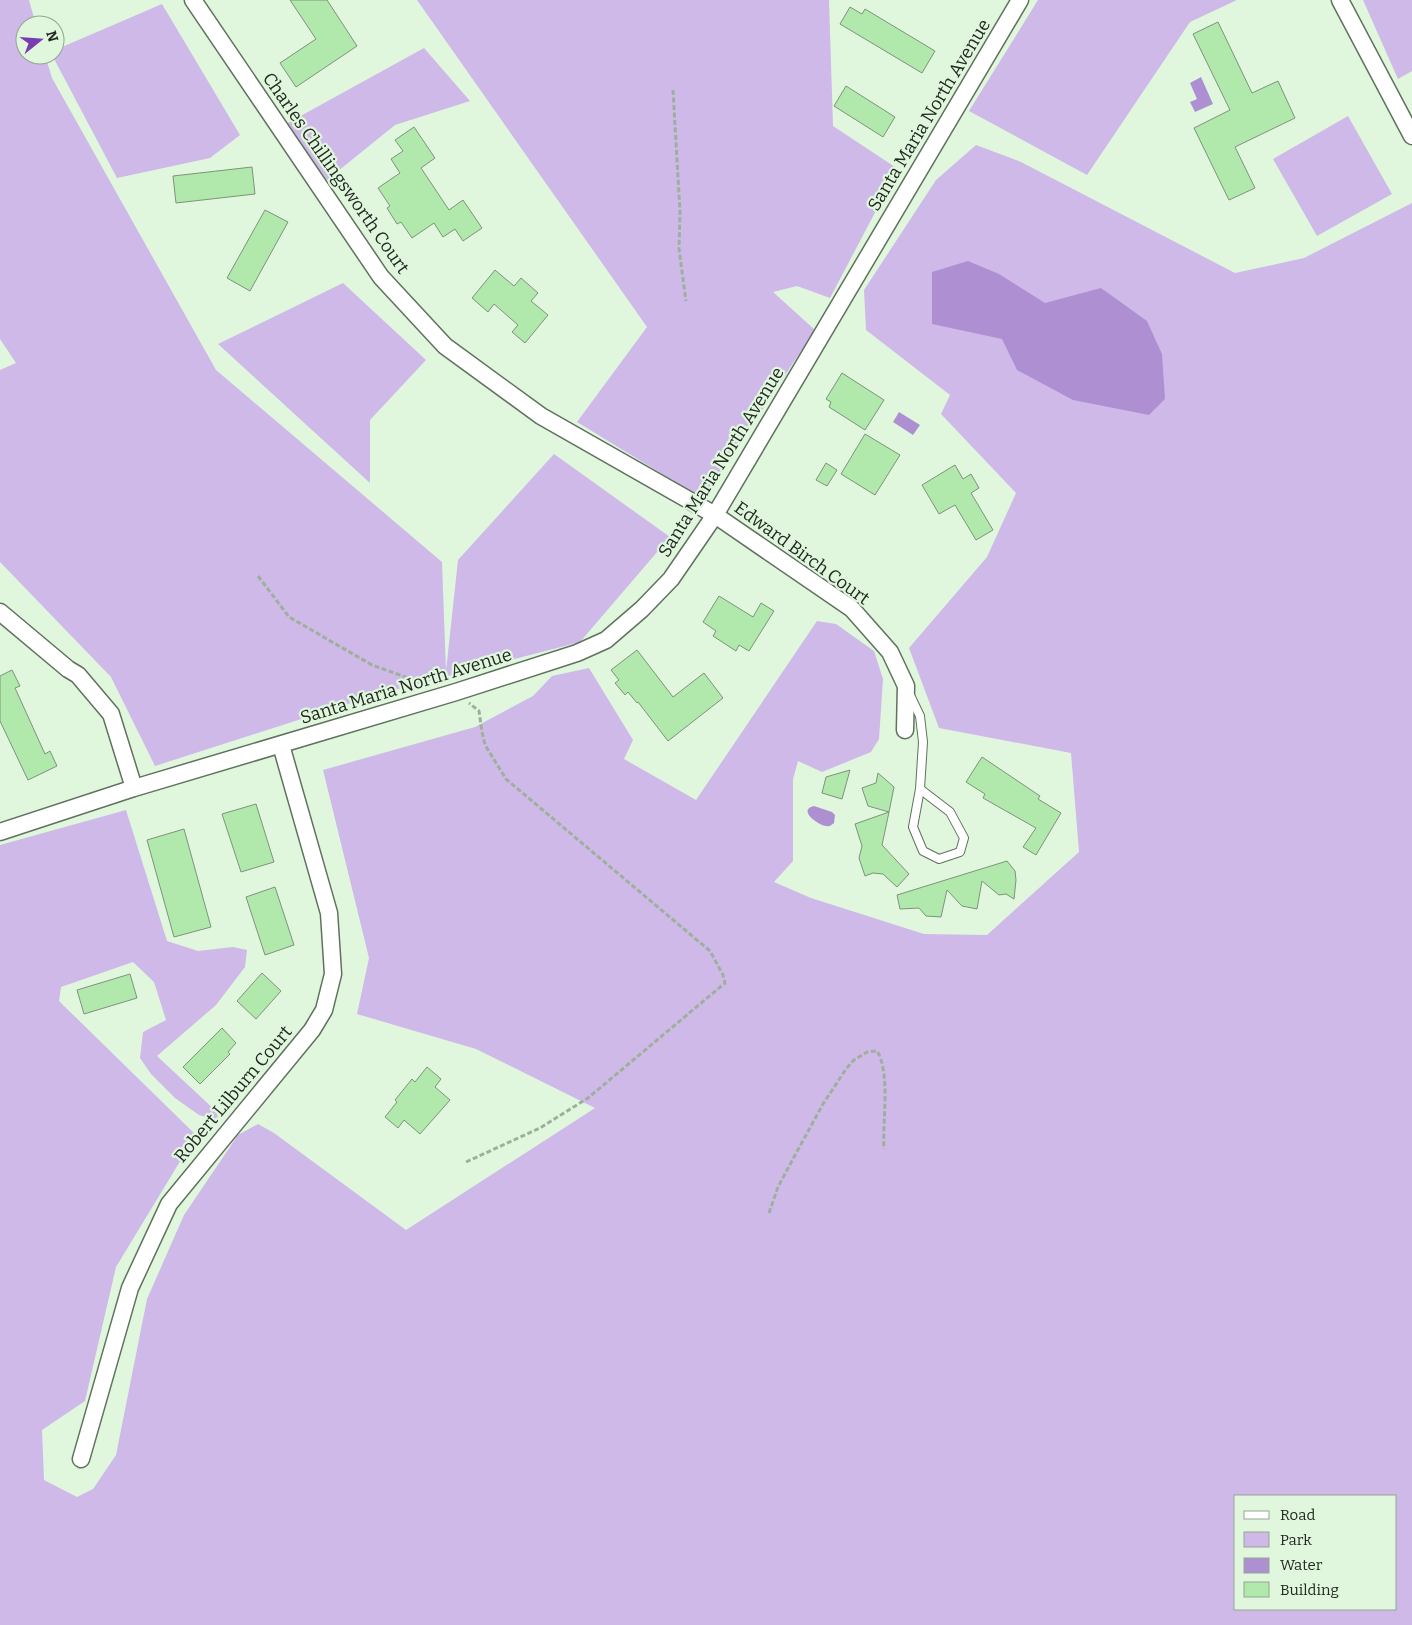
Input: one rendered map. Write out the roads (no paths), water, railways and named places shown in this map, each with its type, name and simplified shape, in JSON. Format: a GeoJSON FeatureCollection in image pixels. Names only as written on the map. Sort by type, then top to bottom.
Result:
{"type":"FeatureCollection","features":[{"type":"Feature","properties":{"kind":"street","name":"Charles Chillingsworth Court"},"geometry":{"type":"LineString","coordinates":[[193,0],[382,278],[445,346],[541,416],[715,515]]}},
{"type":"Feature","properties":{"kind":"street","name":"Santa Maria North Avenue"},"geometry":{"type":"LineString","coordinates":[[0,832],[134,788],[456,692],[577,653],[606,640],[642,609],[671,579],[715,515],[1020,0]]}},
{"type":"Feature","properties":{"kind":"street"},"geometry":{"type":"LineString","coordinates":[[1340,0],[1412,136]]}},
{"type":"Feature","properties":{"kind":"street","name":"Edward Birch Court"},"geometry":{"type":"LineString","coordinates":[[715,515],[852,609],[890,652],[906,686],[905,730]]}},
{"type":"Feature","properties":{"kind":"street"},"geometry":{"type":"LineString","coordinates":[[0,612],[68,669],[78,675],[111,714],[134,788]]}},
{"type":"Feature","properties":{"kind":"street","name":"Robert Lilburn Court"},"geometry":{"type":"LineString","coordinates":[[81,1459],[130,1288],[169,1204],[312,1030],[324,1010],[333,974],[328,913],[281,745]]}},
{"type":"Feature","properties":{"kind":"lane"},"geometry":{"type":"LineString","coordinates":[[906,686],[920,716],[923,742],[920,789],[913,828],[923,852],[939,859],[960,852],[964,838],[950,812],[920,789]]}},
{"type":"Feature","properties":{"kind":"water"},"geometry":{"type":"Polygon","coordinates":[[[1201,77],[1213,104],[1195,112],[1190,102],[1197,99],[1190,83],[1201,77]]]}},
{"type":"Feature","properties":{"kind":"water"},"geometry":{"type":"Polygon","coordinates":[[[968,261],[999,274],[1045,303],[1101,288],[1147,321],[1162,354],[1165,399],[1149,415],[1073,400],[1017,370],[1002,339],[932,324],[932,272],[968,261]]]}},
{"type":"Feature","properties":{"kind":"water"},"geometry":{"type":"Polygon","coordinates":[[[899,412],[920,425],[913,435],[893,422],[899,412]]]}},
{"type":"Feature","properties":{"kind":"water"},"geometry":{"type":"Polygon","coordinates":[[[814,806],[832,812],[835,815],[834,823],[827,826],[814,820],[808,814],[808,811],[809,808],[814,806]]]}}]}
